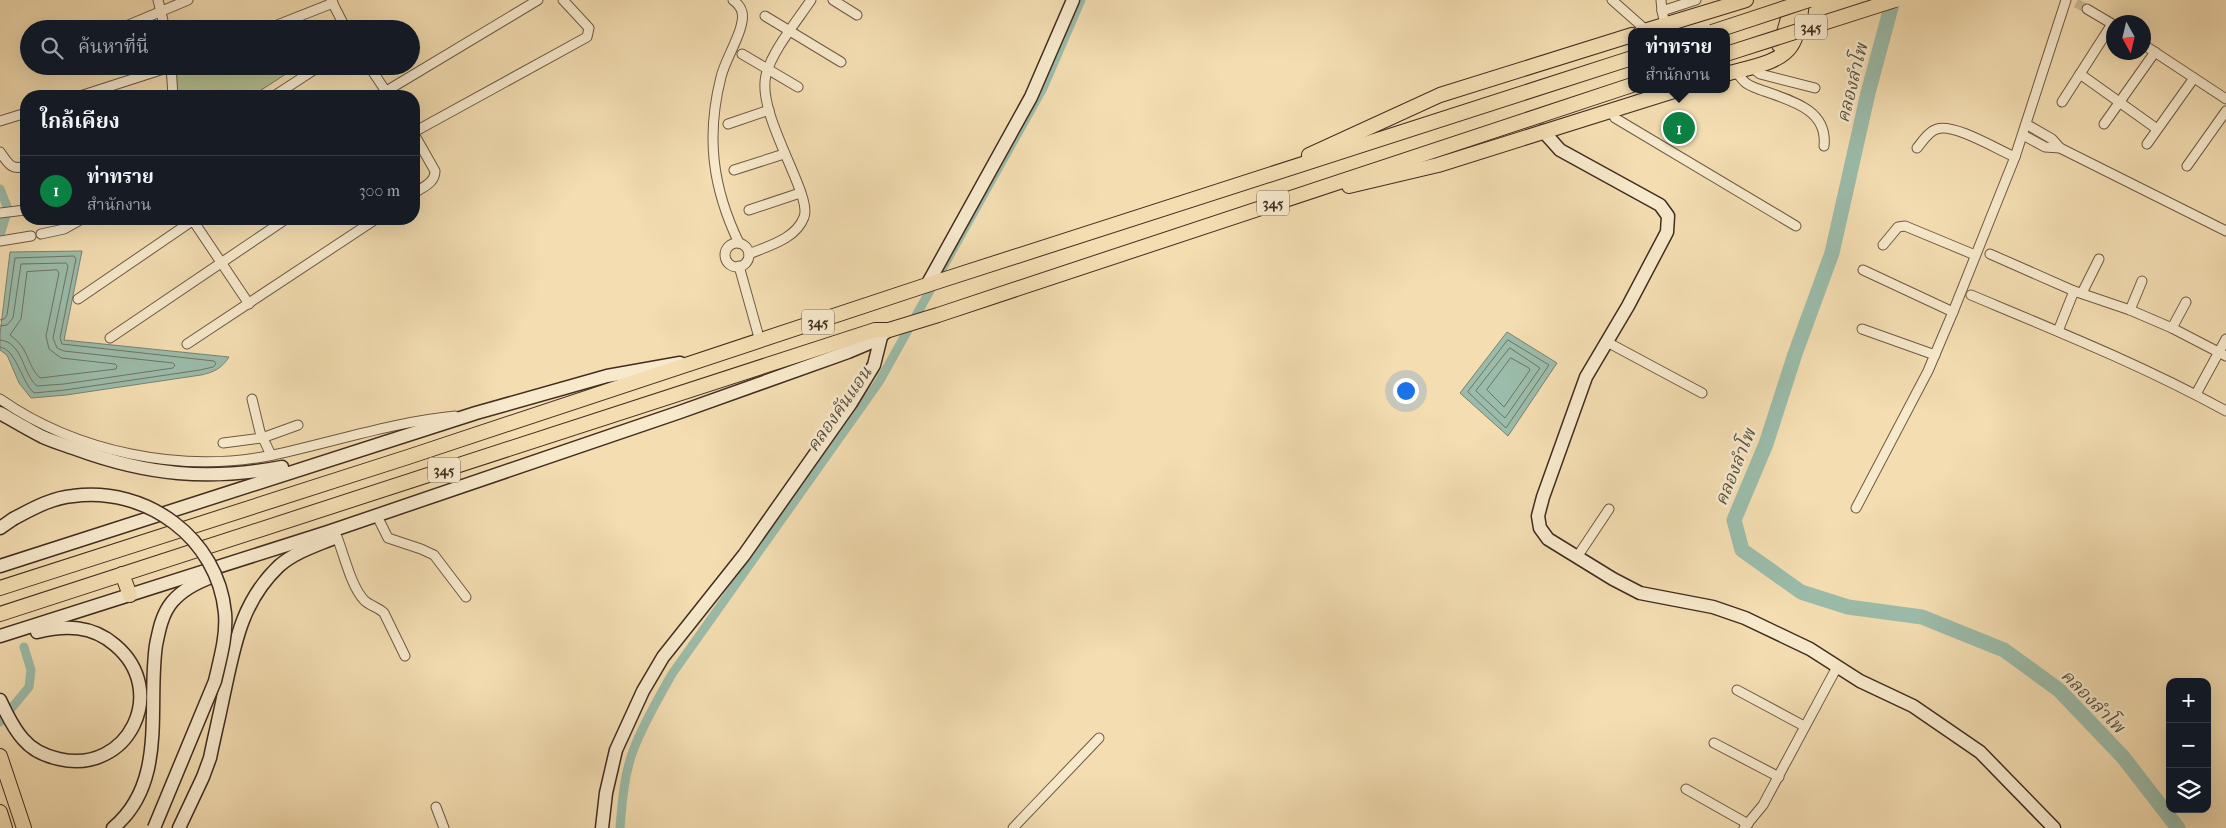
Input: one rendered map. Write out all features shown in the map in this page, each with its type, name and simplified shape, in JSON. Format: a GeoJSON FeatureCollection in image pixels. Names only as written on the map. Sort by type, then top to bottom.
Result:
{"type":"FeatureCollection","features":[{"type":"Feature","properties":{"kind":"main road"},"geometry":{"type":"LineString","coordinates":[[930,284],[1031,97],[1074,0]]}},
{"type":"Feature","properties":{"kind":"main road"},"geometry":{"type":"LineString","coordinates":[[1649,28],[1664,18],[1746,0]]}},
{"type":"Feature","properties":{"kind":"main road"},"geometry":{"type":"LineString","coordinates":[[1756,65],[1777,48],[1782,40],[1794,0]]}},
{"type":"Feature","properties":{"kind":"main road"},"geometry":{"type":"LineString","coordinates":[[1731,73],[1782,56],[1790,48],[1802,0]]}},
{"type":"Feature","properties":{"kind":"main road","name":"345"},"geometry":{"type":"LineString","coordinates":[[1724,28],[1809,0]]}},
{"type":"Feature","properties":{"kind":"main road","name":"345"},"geometry":{"type":"LineString","coordinates":[[1730,53],[1895,0]]}},
{"type":"Feature","properties":{"kind":"main road"},"geometry":{"type":"LineString","coordinates":[[1283,172],[1303,158],[1408,109],[1457,90],[1628,36]]}},
{"type":"Feature","properties":{"kind":"main road","name":"345"},"geometry":{"type":"LineString","coordinates":[[0,588],[704,360],[930,284],[1283,172],[1628,59]]}},
{"type":"Feature","properties":{"kind":"main road","name":"345"},"geometry":{"type":"LineString","coordinates":[[0,614],[888,331],[1628,86]]}},
{"type":"Feature","properties":{"kind":"main road"},"geometry":{"type":"LineString","coordinates":[[1457,90],[1454,101],[1458,106],[1469,110]]}},
{"type":"Feature","properties":{"kind":"main road"},"geometry":{"type":"LineString","coordinates":[[1261,207],[1438,166],[1543,131],[1668,93]]}},
{"type":"Feature","properties":{"kind":"main road"},"geometry":{"type":"LineString","coordinates":[[1543,131],[1560,150],[1660,205],[1668,216],[1667,232],[1586,377],[1538,516],[1540,528],[1548,539],[1640,593],[1713,607],[1745,618],[1810,649],[1860,681],[1913,706],[1980,752],[2054,828]]}},
{"type":"Feature","properties":{"kind":"main road"},"geometry":{"type":"LineString","coordinates":[[1456,143],[1454,152],[1456,157],[1462,158]]}},
{"type":"Feature","properties":{"kind":"main road"},"geometry":{"type":"LineString","coordinates":[[602,828],[606,793],[616,750],[643,691],[663,657],[744,555],[851,403],[874,365],[888,331]]}},
{"type":"Feature","properties":{"kind":"main road","name":"345"},"geometry":{"type":"LineString","coordinates":[[0,636],[302,540],[518,468],[848,352],[888,331]]}},
{"type":"Feature","properties":{"kind":"main road","name":"345"},"geometry":{"type":"LineString","coordinates":[[0,566],[348,453],[476,414],[607,376],[638,369],[704,360]]}},
{"type":"Feature","properties":{"kind":"main road"},"geometry":{"type":"LineString","coordinates":[[0,413],[44,438],[93,456],[152,472],[210,475],[252,473],[348,453]]}},
{"type":"Feature","properties":{"kind":"main road"},"geometry":{"type":"LineString","coordinates":[[179,828],[210,758],[236,635],[261,586],[280,566],[300,552],[518,468]]}},
{"type":"Feature","properties":{"kind":"main road"},"geometry":{"type":"LineString","coordinates":[[0,528],[35,507],[58,498],[94,494],[112,496],[156,510],[173,520],[191,538],[213,571],[225,613],[224,637],[220,660],[214,681],[154,828]]}},
{"type":"Feature","properties":{"kind":"main road"},"geometry":{"type":"LineString","coordinates":[[113,828],[132,808],[148,773],[152,756],[153,668],[159,627],[172,602],[201,581],[302,540]]}},
{"type":"Feature","properties":{"kind":"main road"},"geometry":{"type":"LineString","coordinates":[[122,574],[130,595]]}},
{"type":"Feature","properties":{"kind":"main road"},"geometry":{"type":"LineString","coordinates":[[0,640],[50,629],[80,628],[98,633],[109,639],[133,663],[139,682],[138,717],[129,734],[118,746],[89,760],[62,760],[49,757],[35,750],[23,740],[0,700]]}},
{"type":"Feature","properties":{"kind":"main road"},"geometry":{"type":"LineString","coordinates":[[0,756],[24,828]]}},
{"type":"Feature","properties":{"kind":"main road"},"geometry":{"type":"LineString","coordinates":[[0,812],[5,828]]}},
{"type":"Feature","properties":{"kind":"street"},"geometry":{"type":"LineString","coordinates":[[158,0],[164,20]]}},
{"type":"Feature","properties":{"kind":"street"},"geometry":{"type":"LineString","coordinates":[[139,20],[188,0]]}},
{"type":"Feature","properties":{"kind":"street"},"geometry":{"type":"LineString","coordinates":[[420,72],[538,0]]}},
{"type":"Feature","properties":{"kind":"street"},"geometry":{"type":"LineString","coordinates":[[420,130],[587,37],[588,28],[563,0]]}},
{"type":"Feature","properties":{"kind":"street"},"geometry":{"type":"LineString","coordinates":[[734,0],[742,10],[743,21],[722,72],[714,106],[712,135],[718,183],[726,216],[739,243]]}},
{"type":"Feature","properties":{"kind":"street"},"geometry":{"type":"LineString","coordinates":[[749,254],[780,242],[798,227],[805,215],[800,193],[765,99],[768,70],[775,55],[811,0]]}},
{"type":"Feature","properties":{"kind":"street"},"geometry":{"type":"LineString","coordinates":[[833,0],[857,14]]}},
{"type":"Feature","properties":{"kind":"street"},"geometry":{"type":"LineString","coordinates":[[1612,0],[1641,28]]}},
{"type":"Feature","properties":{"kind":"street"},"geometry":{"type":"LineString","coordinates":[[1661,0],[1664,18],[1696,0]]}},
{"type":"Feature","properties":{"kind":"street"},"geometry":{"type":"LineString","coordinates":[[1856,508],[1899,429],[1935,355],[1953,312],[2015,158],[2066,0]]}},
{"type":"Feature","properties":{"kind":"street"},"geometry":{"type":"LineString","coordinates":[[289,20],[332,2],[341,20]]}},
{"type":"Feature","properties":{"kind":"street"},"geometry":{"type":"LineString","coordinates":[[2087,9],[2106,21]]}},
{"type":"Feature","properties":{"kind":"street"},"geometry":{"type":"LineString","coordinates":[[765,16],[841,62]]}},
{"type":"Feature","properties":{"kind":"street"},"geometry":{"type":"LineString","coordinates":[[2062,102],[2106,35]]}},
{"type":"Feature","properties":{"kind":"street"},"geometry":{"type":"LineString","coordinates":[[2151,49],[2226,99]]}},
{"type":"Feature","properties":{"kind":"street"},"geometry":{"type":"LineString","coordinates":[[2104,124],[2155,52]]}},
{"type":"Feature","properties":{"kind":"street"},"geometry":{"type":"LineString","coordinates":[[742,54],[798,87]]}},
{"type":"Feature","properties":{"kind":"street"},"geometry":{"type":"LineString","coordinates":[[1756,65],[1760,74],[1815,88]]}},
{"type":"Feature","properties":{"kind":"street"},"geometry":{"type":"LineString","coordinates":[[1731,73],[1746,84],[1784,98],[1813,113],[1823,126],[1826,135],[1824,146]]}},
{"type":"Feature","properties":{"kind":"street"},"geometry":{"type":"LineString","coordinates":[[2080,74],[2157,130]]}},
{"type":"Feature","properties":{"kind":"street"},"geometry":{"type":"LineString","coordinates":[[98,90],[144,75]]}},
{"type":"Feature","properties":{"kind":"street"},"geometry":{"type":"LineString","coordinates":[[172,75],[173,90]]}},
{"type":"Feature","properties":{"kind":"street"},"geometry":{"type":"LineString","coordinates":[[283,90],[306,75]]}},
{"type":"Feature","properties":{"kind":"street"},"geometry":{"type":"LineString","coordinates":[[374,75],[382,90]]}},
{"type":"Feature","properties":{"kind":"street"},"geometry":{"type":"LineString","coordinates":[[391,90],[415,75]]}},
{"type":"Feature","properties":{"kind":"street"},"geometry":{"type":"LineString","coordinates":[[2147,144],[2194,78]]}},
{"type":"Feature","properties":{"kind":"street"},"geometry":{"type":"LineString","coordinates":[[728,124],[768,110]]}},
{"type":"Feature","properties":{"kind":"street"},"geometry":{"type":"LineString","coordinates":[[1612,111],[1615,118],[1796,226]]}},
{"type":"Feature","properties":{"kind":"street"},"geometry":{"type":"LineString","coordinates":[[2187,166],[2226,112]]}},
{"type":"Feature","properties":{"kind":"street"},"geometry":{"type":"LineString","coordinates":[[0,122],[20,115]]}},
{"type":"Feature","properties":{"kind":"street"},"geometry":{"type":"LineString","coordinates":[[2026,124],[2052,138],[2060,148]]}},
{"type":"Feature","properties":{"kind":"street"},"geometry":{"type":"LineString","coordinates":[[1917,148],[1932,132],[1937,129],[1947,128],[1959,131],[2015,158]]}},
{"type":"Feature","properties":{"kind":"street"},"geometry":{"type":"LineString","coordinates":[[2023,135],[2044,147],[2060,148],[2226,231]]}},
{"type":"Feature","properties":{"kind":"street"},"geometry":{"type":"LineString","coordinates":[[420,144],[435,172],[435,177],[432,182],[420,189]]}},
{"type":"Feature","properties":{"kind":"street"},"geometry":{"type":"LineString","coordinates":[[0,152],[10,166],[14,168],[20,167]]}},
{"type":"Feature","properties":{"kind":"street"},"geometry":{"type":"LineString","coordinates":[[734,170],[784,154]]}},
{"type":"Feature","properties":{"kind":"street"},"geometry":{"type":"LineString","coordinates":[[749,210],[800,193]]}},
{"type":"Feature","properties":{"kind":"street"},"geometry":{"type":"LineString","coordinates":[[1,213],[20,210]]}},
{"type":"Feature","properties":{"kind":"street"},"geometry":{"type":"LineString","coordinates":[[41,234],[64,229],[71,225]]}},
{"type":"Feature","properties":{"kind":"street"},"geometry":{"type":"LineString","coordinates":[[78,299],[184,225]]}},
{"type":"Feature","properties":{"kind":"street"},"geometry":{"type":"LineString","coordinates":[[197,225],[249,304]]}},
{"type":"Feature","properties":{"kind":"street"},"geometry":{"type":"LineString","coordinates":[[110,338],[277,225]]}},
{"type":"Feature","properties":{"kind":"street"},"geometry":{"type":"LineString","coordinates":[[187,344],[367,225]]}},
{"type":"Feature","properties":{"kind":"street"},"geometry":{"type":"LineString","coordinates":[[1883,244],[1898,227],[1905,226],[1975,255]]}},
{"type":"Feature","properties":{"kind":"street"},"geometry":{"type":"LineString","coordinates":[[0,241],[31,236]]}},
{"type":"Feature","properties":{"kind":"street"},"geometry":{"type":"LineString","coordinates":[[739,243],[746,246],[749,254],[746,262],[739,266],[728,264],[724,253],[728,246],[739,243]]}},
{"type":"Feature","properties":{"kind":"street"},"geometry":{"type":"LineString","coordinates":[[1990,254],[2078,292],[2130,310],[2172,328],[2222,354]]}},
{"type":"Feature","properties":{"kind":"street"},"geometry":{"type":"LineString","coordinates":[[2058,331],[2078,292],[2099,259]]}},
{"type":"Feature","properties":{"kind":"street"},"geometry":{"type":"LineString","coordinates":[[739,266],[760,341]]}},
{"type":"Feature","properties":{"kind":"street"},"geometry":{"type":"LineString","coordinates":[[1863,270],[1953,312]]}},
{"type":"Feature","properties":{"kind":"street"},"geometry":{"type":"LineString","coordinates":[[2130,310],[2142,281]]}},
{"type":"Feature","properties":{"kind":"street"},"geometry":{"type":"LineString","coordinates":[[1971,295],[2058,331],[2196,394],[2226,411]]}},
{"type":"Feature","properties":{"kind":"street"},"geometry":{"type":"LineString","coordinates":[[2172,328],[2186,302]]}},
{"type":"Feature","properties":{"kind":"street"},"geometry":{"type":"LineString","coordinates":[[1862,329],[1935,355]]}},
{"type":"Feature","properties":{"kind":"street"},"geometry":{"type":"LineString","coordinates":[[2196,394],[2222,354],[2226,339]]}},
{"type":"Feature","properties":{"kind":"street"},"geometry":{"type":"LineString","coordinates":[[1607,342],[1702,393]]}},
{"type":"Feature","properties":{"kind":"street"},"geometry":{"type":"LineString","coordinates":[[0,399],[16,410],[53,429],[89,443],[124,452],[194,462],[230,461],[271,455],[426,418],[476,414]]}},
{"type":"Feature","properties":{"kind":"street"},"geometry":{"type":"LineString","coordinates":[[252,399],[262,438],[271,455]]}},
{"type":"Feature","properties":{"kind":"street"},"geometry":{"type":"LineString","coordinates":[[223,443],[262,438],[298,424]]}},
{"type":"Feature","properties":{"kind":"street"},"geometry":{"type":"LineString","coordinates":[[1577,557],[1609,509]]}},
{"type":"Feature","properties":{"kind":"street"},"geometry":{"type":"LineString","coordinates":[[379,520],[388,538],[421,548],[439,559],[466,597]]}},
{"type":"Feature","properties":{"kind":"street"},"geometry":{"type":"LineString","coordinates":[[337,537],[358,592],[370,605],[384,613],[405,656]]}},
{"type":"Feature","properties":{"kind":"street"},"geometry":{"type":"LineString","coordinates":[[1686,789],[1746,826],[1763,806],[1837,666]]}},
{"type":"Feature","properties":{"kind":"street"},"geometry":{"type":"LineString","coordinates":[[1737,690],[1804,726]]}},
{"type":"Feature","properties":{"kind":"street"},"geometry":{"type":"LineString","coordinates":[[1013,828],[1100,738]]}},
{"type":"Feature","properties":{"kind":"street"},"geometry":{"type":"LineString","coordinates":[[1714,743],[1778,777]]}},
{"type":"Feature","properties":{"kind":"street"},"geometry":{"type":"LineString","coordinates":[[436,807],[444,828]]}},
{"type":"Feature","properties":{"kind":"green space"},"geometry":{"type":"Polygon","coordinates":[[[175,75],[284,75],[261,90],[177,90],[175,75]]]}},
{"type":"Feature","properties":{"kind":"water"},"geometry":{"type":"Polygon","coordinates":[[[82,251],[64,340],[229,357],[217,369],[201,375],[66,395],[31,398],[19,383],[7,355],[0,350],[0,334],[10,252],[82,251]]]}},
{"type":"Feature","properties":{"kind":"water"},"geometry":{"type":"Polygon","coordinates":[[[1507,332],[1557,363],[1508,436],[1460,393],[1507,332]]]}},
{"type":"Feature","properties":{"kind":"waterway","name":"คลองคันแอน"},"geometry":{"type":"LineString","coordinates":[[620,828],[627,770],[641,731],[656,702],[672,674],[879,382],[1043,88],[1081,0]]}},
{"type":"Feature","properties":{"kind":"waterway","name":"คลองลำโพ"},"geometry":{"type":"LineString","coordinates":[[1893,0],[1868,93],[1832,253],[1795,354],[1766,444],[1734,520],[1742,550],[1801,592],[1848,607],[1922,617],[2004,650],[2059,690],[2123,757],[2178,828]]}},
{"type":"Feature","properties":{"kind":"waterway"},"geometry":{"type":"LineString","coordinates":[[0,189],[8,209],[0,235]]}},
{"type":"Feature","properties":{"kind":"waterway"},"geometry":{"type":"LineString","coordinates":[[0,722],[29,687],[31,670],[24,647]]}},
{"type":"Feature","properties":{"kind":"tunnel"},"geometry":{"type":"LineString","coordinates":[[2076,3],[2087,9]]}},
{"type":"Feature","properties":{"kind":"place","name":"ท่าทราย"},"geometry":{"type":"Point","coordinates":[1679,128]}}]}
